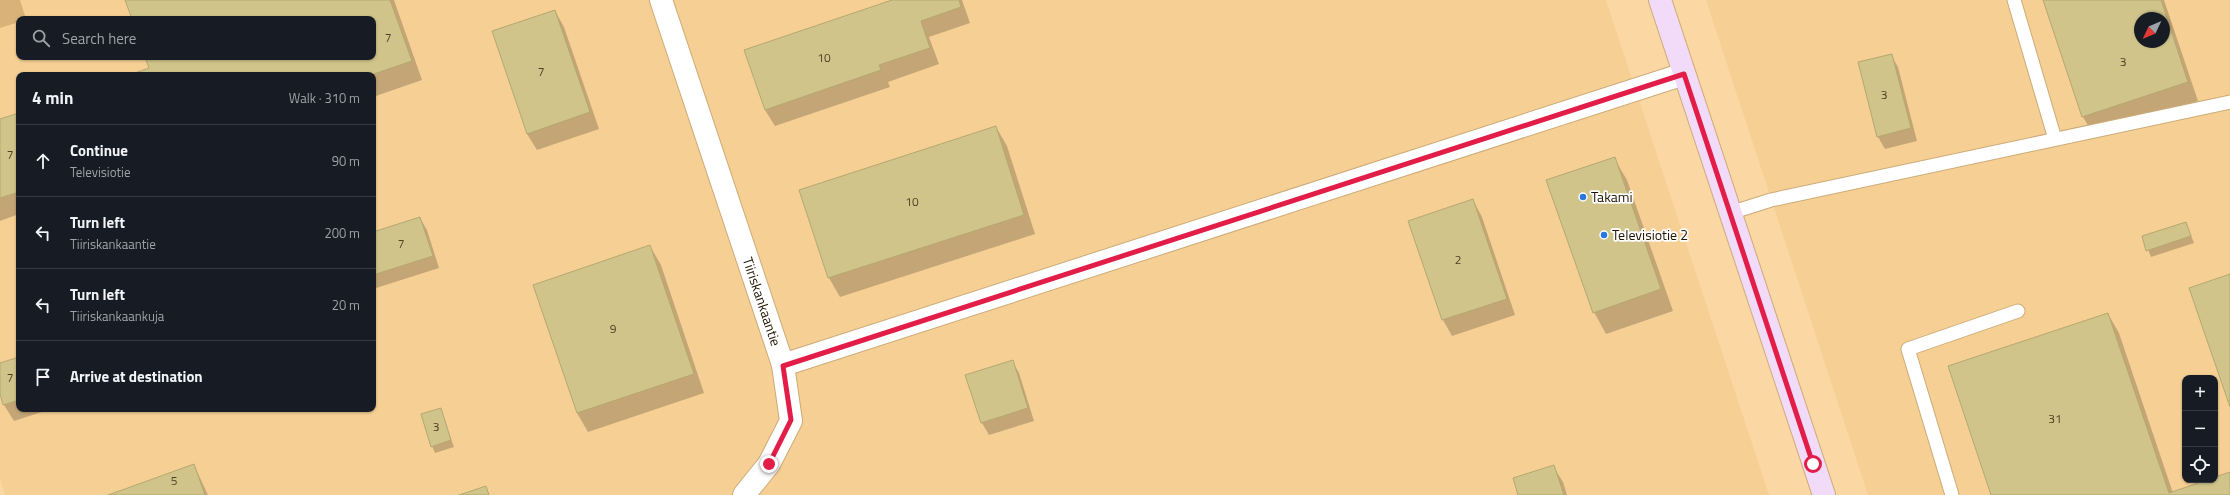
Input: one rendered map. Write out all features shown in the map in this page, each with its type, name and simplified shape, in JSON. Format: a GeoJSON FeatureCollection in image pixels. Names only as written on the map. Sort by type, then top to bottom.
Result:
{"type":"FeatureCollection","features":[{"type":"Feature","properties":{"kind":"street","name":"Tiiriskankaantie"},"geometry":{"type":"LineString","coordinates":[[661,0],[783,366],[791,420],[769,464],[744,495]]}},
{"type":"Feature","properties":{"kind":"street"},"geometry":{"type":"LineString","coordinates":[[1660,0],[1824,495]]}},
{"type":"Feature","properties":{"kind":"street"},"geometry":{"type":"LineString","coordinates":[[783,366],[1684,74]]}},
{"type":"Feature","properties":{"kind":"lane"},"geometry":{"type":"LineString","coordinates":[[2014,0],[2055,139]]}},
{"type":"Feature","properties":{"kind":"lane"},"geometry":{"type":"LineString","coordinates":[[1730,213],[1771,200],[2230,102]]}},
{"type":"Feature","properties":{"kind":"lane"},"geometry":{"type":"LineString","coordinates":[[1952,495],[1908,349],[2018,311]]}},
{"type":"Feature","properties":{"kind":"shaded area"},"geometry":{"type":"Polygon","coordinates":[[[0,0],[20,0],[25,16],[16,16],[16,23],[0,28],[0,0]]]}},
{"type":"Feature","properties":{"kind":"shaded area"},"geometry":{"type":"Polygon","coordinates":[[[20,0],[1606,0],[1769,495],[5,495],[0,479],[0,28],[16,23],[16,60],[376,60],[376,16],[25,16],[20,0]]]}},
{"type":"Feature","properties":{"kind":"shaded area"},"geometry":{"type":"Polygon","coordinates":[[[1706,0],[2230,0],[2230,495],[1868,495],[1706,0]]]}},
{"type":"Feature","properties":{"kind":"building"},"geometry":{"type":"Polygon","coordinates":[[[125,0],[390,0],[412,61],[376,73],[376,72],[138,72],[149,68],[146,60],[376,60],[376,16],[131,16],[125,0]]]}},
{"type":"Feature","properties":{"kind":"building"},"geometry":{"type":"Polygon","coordinates":[[[892,0],[959,0],[961,7],[921,21],[930,48],[879,65],[881,70],[765,110],[744,50],[892,0]]]}},
{"type":"Feature","properties":{"kind":"building"},"geometry":{"type":"Polygon","coordinates":[[[2043,0],[2161,0],[2165,12],[2134,12],[2134,48],[2170,48],[2170,27],[2188,82],[2082,117],[2043,0]]]}},
{"type":"Feature","properties":{"kind":"building"},"geometry":{"type":"Polygon","coordinates":[[[555,10],[590,112],[527,134],[492,31],[555,10]]]}},
{"type":"Feature","properties":{"kind":"building"},"geometry":{"type":"Polygon","coordinates":[[[1892,54],[1911,128],[1877,137],[1858,62],[1892,54]]]}},
{"type":"Feature","properties":{"kind":"building"},"geometry":{"type":"Polygon","coordinates":[[[16,114],[16,193],[0,198],[0,119],[16,114]]]}},
{"type":"Feature","properties":{"kind":"building"},"geometry":{"type":"Polygon","coordinates":[[[996,126],[1024,215],[828,278],[799,190],[996,126]]]}},
{"type":"Feature","properties":{"kind":"building","name":"Televisiotie 2"},"geometry":{"type":"Polygon","coordinates":[[[1615,157],[1661,289],[1593,313],[1546,180],[1615,157]]]}},
{"type":"Feature","properties":{"kind":"building"},"geometry":{"type":"Polygon","coordinates":[[[1473,199],[1507,299],[1442,320],[1408,221],[1473,199]]]}},
{"type":"Feature","properties":{"kind":"building"},"geometry":{"type":"Polygon","coordinates":[[[420,217],[433,256],[376,274],[376,231],[420,217]]]}},
{"type":"Feature","properties":{"kind":"building"},"geometry":{"type":"Polygon","coordinates":[[[2186,222],[2191,236],[2146,251],[2142,236],[2186,222]]]}},
{"type":"Feature","properties":{"kind":"building"},"geometry":{"type":"Polygon","coordinates":[[[650,245],[694,374],[577,413],[533,285],[650,245]]]}},
{"type":"Feature","properties":{"kind":"building"},"geometry":{"type":"Polygon","coordinates":[[[2230,274],[2230,407],[2189,288],[2230,274]]]}},
{"type":"Feature","properties":{"kind":"building"},"geometry":{"type":"Polygon","coordinates":[[[2108,313],[2169,493],[2198,483],[2218,483],[2218,476],[2230,472],[2230,495],[1991,495],[1948,366],[2108,313]]]}},
{"type":"Feature","properties":{"kind":"building"},"geometry":{"type":"Polygon","coordinates":[[[16,358],[16,401],[3,405],[0,394],[0,363],[16,358]]]}},
{"type":"Feature","properties":{"kind":"building"},"geometry":{"type":"Polygon","coordinates":[[[1013,360],[1028,408],[981,423],[965,375],[1013,360]]]}},
{"type":"Feature","properties":{"kind":"building"},"geometry":{"type":"Polygon","coordinates":[[[441,408],[451,440],[431,447],[421,414],[441,408]]]}},
{"type":"Feature","properties":{"kind":"building"},"geometry":{"type":"Polygon","coordinates":[[[194,464],[205,495],[108,495],[136,485],[194,464]]]}},
{"type":"Feature","properties":{"kind":"building"},"geometry":{"type":"Polygon","coordinates":[[[1554,465],[1564,495],[1518,495],[1513,478],[1554,465]]]}},
{"type":"Feature","properties":{"kind":"building"},"geometry":{"type":"Polygon","coordinates":[[[486,486],[489,495],[459,495],[486,486]]]}},
{"type":"Feature","properties":{"kind":"place","name":"Takami"},"geometry":{"type":"Point","coordinates":[1583,197]}},
{"type":"Feature","properties":{"kind":"place","name":"Televisiotie 2"},"geometry":{"type":"Point","coordinates":[1604,235]}},
{"type":"Feature","properties":{"kind":"route"},"geometry":{"type":"LineString","coordinates":[[769,464],[791,420],[783,366],[1684,74],[1813,464]]}}]}
